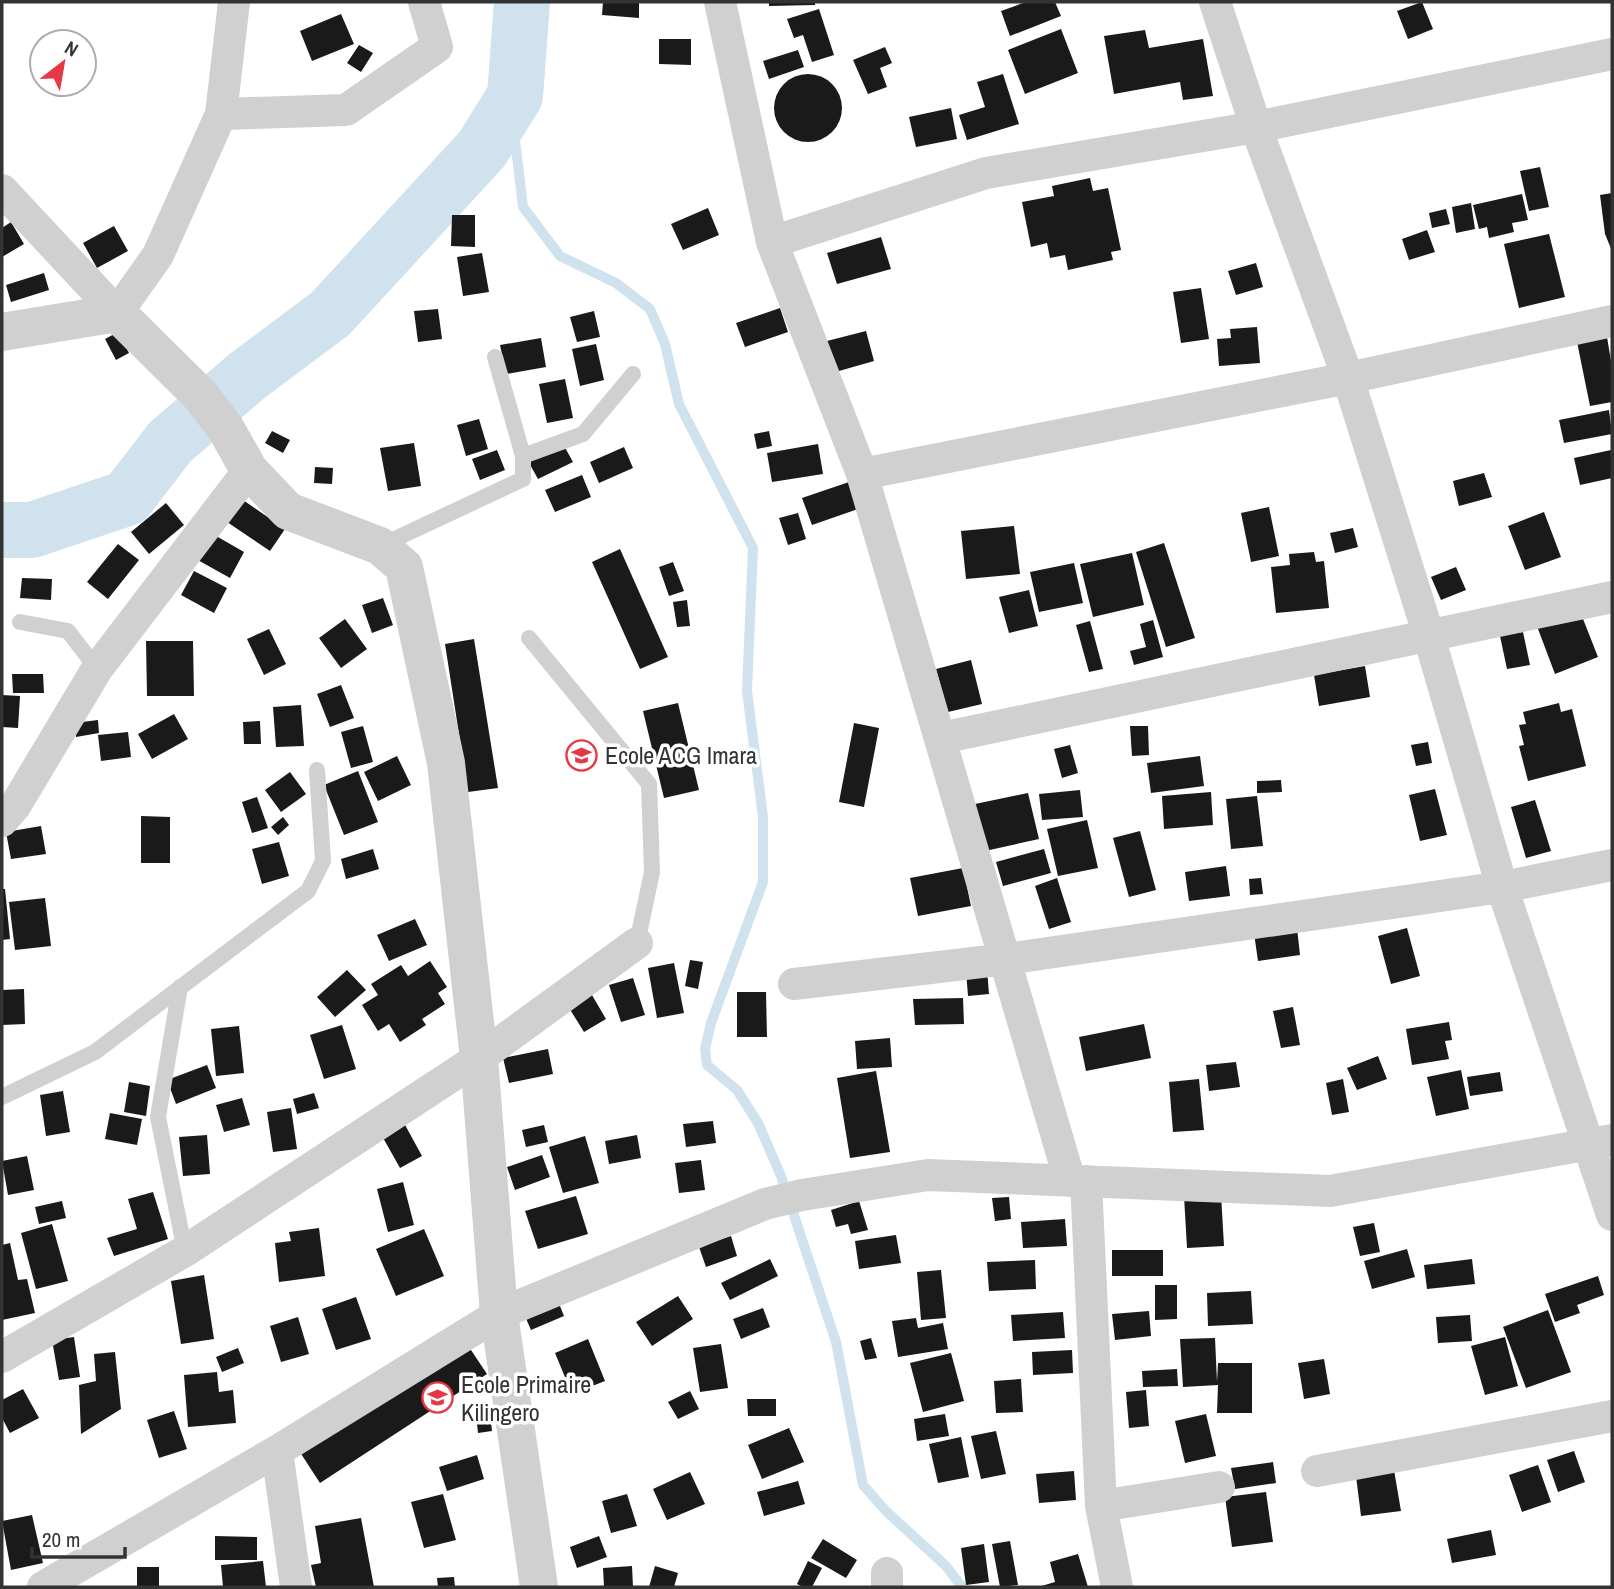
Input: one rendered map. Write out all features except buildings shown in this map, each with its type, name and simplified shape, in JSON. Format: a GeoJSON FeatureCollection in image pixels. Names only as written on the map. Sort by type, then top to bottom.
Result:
{"type":"FeatureCollection","features":[{"type":"Feature","properties":{"kind":"street"},"geometry":{"type":"LineString","coordinates":[[2,332],[117,313],[158,255],[221,114],[234,2]]}},
{"type":"Feature","properties":{"kind":"street"},"geometry":{"type":"LineString","coordinates":[[221,114],[346,110],[437,47],[424,2]]}},
{"type":"Feature","properties":{"kind":"street"},"geometry":{"type":"LineString","coordinates":[[720,2],[772,242],[862,474],[1007,959],[1078,1181],[1101,1506],[1117,1587]]}},
{"type":"Feature","properties":{"kind":"street"},"geometry":{"type":"LineString","coordinates":[[1215,2],[1256,127],[1348,378],[1429,633],[1502,887],[1600,1142],[1612,1215]]}},
{"type":"Feature","properties":{"kind":"street"},"geometry":{"type":"LineString","coordinates":[[772,242],[986,173],[1256,127],[1612,54]]}},
{"type":"Feature","properties":{"kind":"street"},"geometry":{"type":"LineString","coordinates":[[2,190],[117,313],[201,396],[226,429],[249,470],[288,511],[380,546],[404,567],[446,763],[479,1058],[499,1314],[539,1587]]}},
{"type":"Feature","properties":{"kind":"street"},"geometry":{"type":"LineString","coordinates":[[862,474],[1348,378],[1612,321]]}},
{"type":"Feature","properties":{"kind":"street"},"geometry":{"type":"LineString","coordinates":[[2,821],[15,806],[97,669],[249,470]]}},
{"type":"Feature","properties":{"kind":"street"},"geometry":{"type":"LineString","coordinates":[[941,738],[1429,633],[1612,597]]}},
{"type":"Feature","properties":{"kind":"street"},"geometry":{"type":"LineString","coordinates":[[794,984],[1007,959],[1502,887],[1612,865]]}},
{"type":"Feature","properties":{"kind":"street"},"geometry":{"type":"LineString","coordinates":[[2,1357],[185,1251],[479,1058],[637,943]]}},
{"type":"Feature","properties":{"kind":"street"},"geometry":{"type":"LineString","coordinates":[[43,1587],[277,1451],[499,1314],[765,1204],[802,1195],[928,1175],[1330,1191],[1600,1142]]}},
{"type":"Feature","properties":{"kind":"street"},"geometry":{"type":"LineString","coordinates":[[1317,1472],[1612,1416]]}},
{"type":"Feature","properties":{"kind":"street"},"geometry":{"type":"LineString","coordinates":[[277,1451],[296,1587]]}},
{"type":"Feature","properties":{"kind":"street"},"geometry":{"type":"LineString","coordinates":[[1101,1506],[1219,1487]]}},
{"type":"Feature","properties":{"kind":"lane"},"geometry":{"type":"LineString","coordinates":[[380,546],[523,479],[523,456],[495,357]]}},
{"type":"Feature","properties":{"kind":"lane"},"geometry":{"type":"LineString","coordinates":[[523,456],[583,433],[633,374]]}},
{"type":"Feature","properties":{"kind":"lane"},"geometry":{"type":"LineString","coordinates":[[20,622],[68,631],[97,669]]}},
{"type":"Feature","properties":{"kind":"lane"},"geometry":{"type":"LineString","coordinates":[[529,638],[649,784],[652,872],[637,943]]}},
{"type":"Feature","properties":{"kind":"lane"},"geometry":{"type":"LineString","coordinates":[[2,1097],[95,1052],[308,891],[323,861],[317,770]]}},
{"type":"Feature","properties":{"kind":"lane"},"geometry":{"type":"LineString","coordinates":[[180,987],[158,1117],[185,1251]]}},
{"type":"Feature","properties":{"kind":"waterway"},"geometry":{"type":"LineString","coordinates":[[2,530],[32,530],[127,498],[170,442],[247,376],[330,314],[482,149],[515,96],[522,2]]}},
{"type":"Feature","properties":{"kind":"waterway"},"geometry":{"type":"LineString","coordinates":[[515,96],[515,140],[523,207],[560,256],[616,283],[650,309],[665,344],[679,404],[753,548],[747,691],[763,817],[763,882],[711,1023],[705,1049],[707,1065],[737,1090],[758,1123],[781,1176],[836,1342],[863,1485],[887,1512],[946,1566],[962,1587]]}},
{"type":"Feature","properties":{"kind":"place","name":"Ecole ACG Imara"},"geometry":{"type":"Point","coordinates":[582,755]}},
{"type":"Feature","properties":{"kind":"place","name":"Ecole Primaire Kilingero"},"geometry":{"type":"Point","coordinates":[438,1398]}}]}
